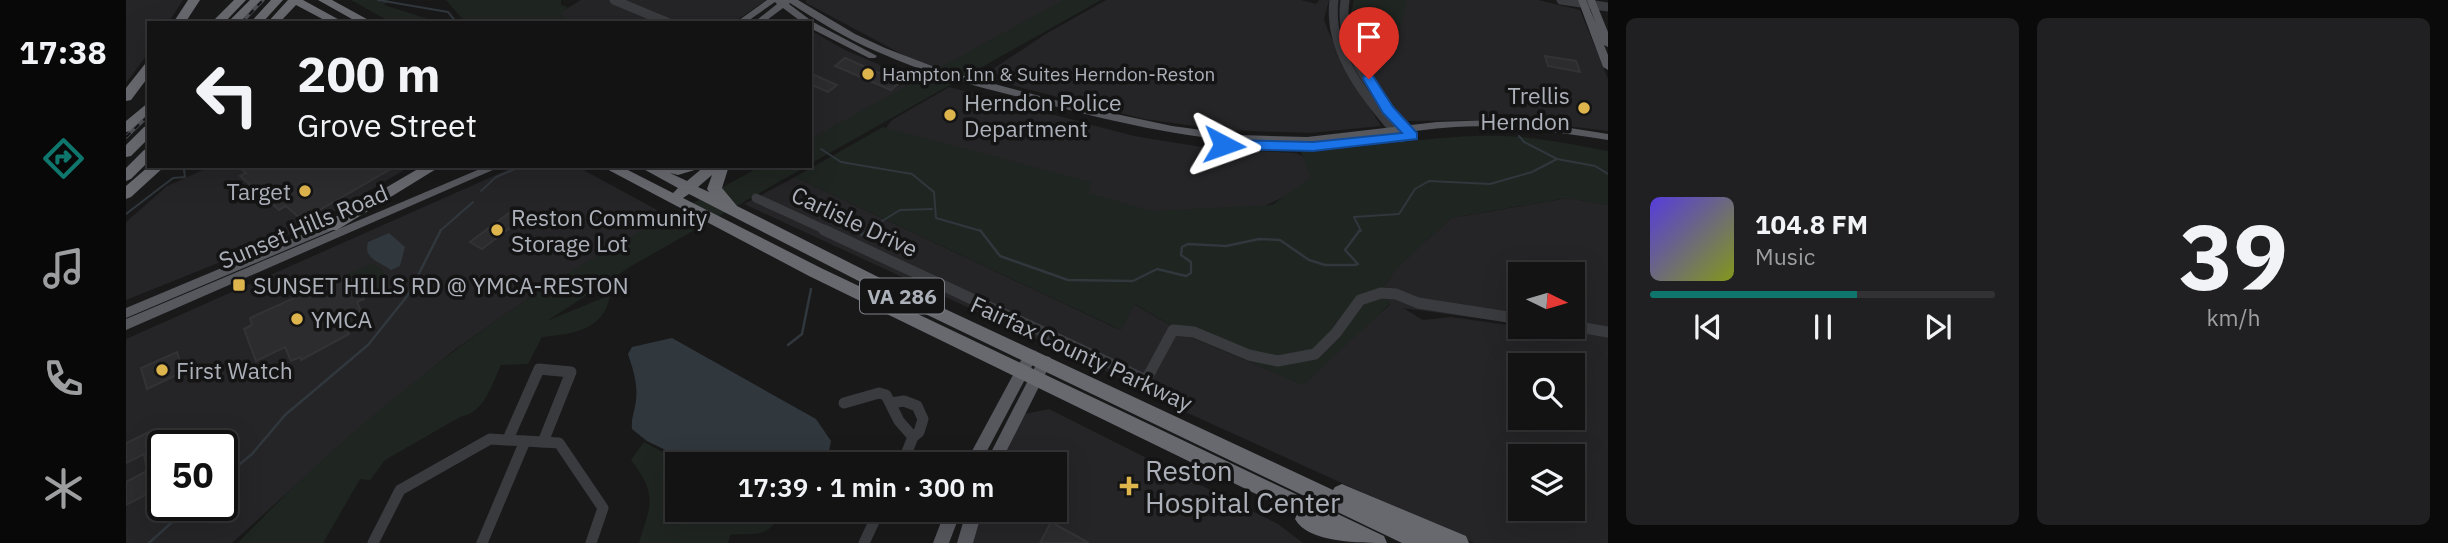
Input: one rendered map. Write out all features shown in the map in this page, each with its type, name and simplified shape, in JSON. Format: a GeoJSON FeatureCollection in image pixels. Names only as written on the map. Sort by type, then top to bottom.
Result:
{"type":"FeatureCollection","features":[{"type":"Feature","properties":{"kind":"highway"},"geometry":{"type":"LineString","coordinates":[[180,21],[194,0]]}},
{"type":"Feature","properties":{"kind":"highway"},"geometry":{"type":"LineString","coordinates":[[219,21],[240,0]]}},
{"type":"Feature","properties":{"kind":"highway"},"geometry":{"type":"LineString","coordinates":[[235,21],[256,0]]}},
{"type":"Feature","properties":{"kind":"highway"},"geometry":{"type":"LineString","coordinates":[[258,21],[277,0]]}},
{"type":"Feature","properties":{"kind":"highway"},"geometry":{"type":"LineString","coordinates":[[343,0],[365,21]]}},
{"type":"Feature","properties":{"kind":"highway"},"geometry":{"type":"LineString","coordinates":[[275,21],[297,1],[335,21]]}},
{"type":"Feature","properties":{"kind":"highway"},"geometry":{"type":"LineString","coordinates":[[311,21],[330,1],[365,21]]}},
{"type":"Feature","properties":{"kind":"highway"},"geometry":{"type":"LineString","coordinates":[[126,97],[147,69]]}},
{"type":"Feature","properties":{"kind":"highway"},"geometry":{"type":"LineString","coordinates":[[126,108],[147,89]]}},
{"type":"Feature","properties":{"kind":"highway"},"geometry":{"type":"LineString","coordinates":[[126,128],[147,108]]}},
{"type":"Feature","properties":{"kind":"highway"},"geometry":{"type":"LineString","coordinates":[[126,153],[147,132]]}},
{"type":"Feature","properties":{"kind":"highway"},"geometry":{"type":"LineString","coordinates":[[126,176],[147,155]]}},
{"type":"Feature","properties":{"kind":"highway"},"geometry":{"type":"LineString","coordinates":[[126,194],[156,168]]}},
{"type":"Feature","properties":{"kind":"highway"},"geometry":{"type":"LineString","coordinates":[[332,226],[431,168]]}},
{"type":"Feature","properties":{"kind":"highway","name":"Fairfax County Parkway"},"geometry":{"type":"LineString","coordinates":[[612,168],[669,198],[1167,430],[1377,543]]}},
{"type":"Feature","properties":{"kind":"highway","name":"Fairfax County Parkway"},"geometry":{"type":"LineString","coordinates":[[649,168],[1034,367]]}},
{"type":"Feature","properties":{"kind":"highway"},"geometry":{"type":"LineString","coordinates":[[684,186],[702,168]]}},
{"type":"Feature","properties":{"kind":"highway"},"geometry":{"type":"LineString","coordinates":[[669,198],[711,168]]}},
{"type":"Feature","properties":{"kind":"highway"},"geometry":{"type":"LineString","coordinates":[[721,168],[715,181],[716,192],[751,221]]}},
{"type":"Feature","properties":{"kind":"highway"},"geometry":{"type":"LineString","coordinates":[[1034,367],[1228,458],[1256,463]]}},
{"type":"Feature","properties":{"kind":"highway"},"geometry":{"type":"LineString","coordinates":[[1167,430],[1348,543]]}},
{"type":"Feature","properties":{"kind":"highway"},"geometry":{"type":"LineString","coordinates":[[1167,430],[1459,543]]}},
{"type":"Feature","properties":{"kind":"highway","name":"Fairfax County Parkway"},"geometry":{"type":"LineString","coordinates":[[1167,430],[1256,463],[1424,543]]}},
{"type":"Feature","properties":{"kind":"main road"},"geometry":{"type":"LineString","coordinates":[[782,1],[908,63],[1142,126],[1213,136],[1273,140],[1520,130],[1608,144]]}},
{"type":"Feature","properties":{"kind":"main road"},"geometry":{"type":"LineString","coordinates":[[743,21],[782,1]]}},
{"type":"Feature","properties":{"kind":"main road"},"geometry":{"type":"LineString","coordinates":[[751,21],[782,1]]}},
{"type":"Feature","properties":{"kind":"main road"},"geometry":{"type":"LineString","coordinates":[[759,21],[782,1]]}},
{"type":"Feature","properties":{"kind":"main road"},"geometry":{"type":"LineString","coordinates":[[782,1],[807,21]]}},
{"type":"Feature","properties":{"kind":"main road"},"geometry":{"type":"LineString","coordinates":[[1588,2],[1608,44]]}},
{"type":"Feature","properties":{"kind":"main road"},"geometry":{"type":"LineString","coordinates":[[1588,2],[1608,66]]}},
{"type":"Feature","properties":{"kind":"main road"},"geometry":{"type":"LineString","coordinates":[[812,25],[861,52],[917,74],[1147,134],[1265,147],[1325,146],[1457,124],[1514,123],[1608,137]]}},
{"type":"Feature","properties":{"kind":"main road","name":"Sunset Hills Road"},"geometry":{"type":"LineString","coordinates":[[126,313],[472,168]]}},
{"type":"Feature","properties":{"kind":"main road","name":"Sunset Hills Road"},"geometry":{"type":"LineString","coordinates":[[126,325],[492,168]]}},
{"type":"Feature","properties":{"kind":"main road"},"geometry":{"type":"LineString","coordinates":[[980,452],[1034,367]]}},
{"type":"Feature","properties":{"kind":"main road"},"geometry":{"type":"LineString","coordinates":[[997,452],[1034,367]]}},
{"type":"Feature","properties":{"kind":"main road"},"geometry":{"type":"LineString","coordinates":[[941,543],[949,522]]}},
{"type":"Feature","properties":{"kind":"main road"},"geometry":{"type":"LineString","coordinates":[[965,543],[971,522]]}},
{"type":"Feature","properties":{"kind":"street"},"geometry":{"type":"LineString","coordinates":[[614,0],[664,21]]}},
{"type":"Feature","properties":{"kind":"street"},"geometry":{"type":"LineString","coordinates":[[1334,0],[1330,14],[1334,34],[1375,109],[1403,133]]}},
{"type":"Feature","properties":{"kind":"street"},"geometry":{"type":"LineString","coordinates":[[1345,0],[1341,21],[1345,36],[1403,133]]}},
{"type":"Feature","properties":{"kind":"street"},"geometry":{"type":"LineString","coordinates":[[1561,0],[1588,2],[1608,8]]}},
{"type":"Feature","properties":{"kind":"street","name":"Carlisle Drive"},"geometry":{"type":"LineString","coordinates":[[756,198],[1146,380],[1173,330],[1194,332],[1264,359],[1278,361],[1305,358],[1324,346],[1360,300],[1381,293],[1396,294],[1418,303],[1508,316]]}},
{"type":"Feature","properties":{"kind":"street"},"geometry":{"type":"LineString","coordinates":[[1586,328],[1608,331]]}},
{"type":"Feature","properties":{"kind":"street"},"geometry":{"type":"LineString","coordinates":[[508,439],[539,369],[572,372],[543,442]]}},
{"type":"Feature","properties":{"kind":"street"},"geometry":{"type":"LineString","coordinates":[[844,403],[879,393],[886,395],[899,421],[913,437]]}},
{"type":"Feature","properties":{"kind":"street"},"geometry":{"type":"LineString","coordinates":[[891,403],[904,401],[917,406],[923,419],[919,432],[913,437],[907,452]]}},
{"type":"Feature","properties":{"kind":"street"},"geometry":{"type":"LineString","coordinates":[[373,543],[400,491],[490,439],[559,443],[603,508],[591,543]]}},
{"type":"Feature","properties":{"kind":"street"},"geometry":{"type":"LineString","coordinates":[[482,543],[525,440]]}},
{"type":"Feature","properties":{"kind":"street"},"geometry":{"type":"LineString","coordinates":[[864,543],[874,522]]}},
{"type":"Feature","properties":{"kind":"shaded area"},"geometry":{"type":"Polygon","coordinates":[[[126,0],[183,0],[169,21],[147,21],[147,55],[126,83],[126,0]]]}},
{"type":"Feature","properties":{"kind":"shaded area"},"geometry":{"type":"Polygon","coordinates":[[[351,0],[389,0],[384,5],[428,19],[388,21],[351,0]]]}},
{"type":"Feature","properties":{"kind":"shaded area"},"geometry":{"type":"Polygon","coordinates":[[[446,0],[561,0],[561,5],[568,7],[561,13],[568,21],[464,21],[446,0]]]}},
{"type":"Feature","properties":{"kind":"shaded area"},"geometry":{"type":"Polygon","coordinates":[[[581,0],[766,0],[736,21],[570,21],[556,15],[581,0]]]}},
{"type":"Feature","properties":{"kind":"shaded area"},"geometry":{"type":"Polygon","coordinates":[[[806,0],[1064,0],[939,69],[911,59],[806,3],[806,0]]]}},
{"type":"Feature","properties":{"kind":"shaded area"},"geometry":{"type":"Polygon","coordinates":[[[1063,0],[1101,0],[812,163],[812,138],[1063,0]]]}},
{"type":"Feature","properties":{"kind":"shaded area"},"geometry":{"type":"Polygon","coordinates":[[[1106,0],[1301,0],[1316,4],[1319,0],[1329,0],[1324,19],[1328,31],[1351,77],[1381,126],[1310,133],[1223,130],[1144,119],[1015,86],[984,75],[1044,35],[1106,0]]]}},
{"type":"Feature","properties":{"kind":"shaded area"},"geometry":{"type":"Polygon","coordinates":[[[1354,0],[1407,0],[1399,34],[1378,32],[1363,39],[1355,37],[1350,17],[1354,0]]]}},
{"type":"Feature","properties":{"kind":"shaded area"},"geometry":{"type":"Polygon","coordinates":[[[1404,0],[1538,0],[1580,10],[1608,79],[1608,131],[1518,120],[1513,114],[1495,114],[1499,120],[1405,121],[1384,99],[1368,96],[1384,41],[1394,43],[1404,0]]]}},
{"type":"Feature","properties":{"kind":"shaded area"},"geometry":{"type":"Polygon","coordinates":[[[812,31],[845,50],[917,81],[812,139],[812,31]]]}},
{"type":"Feature","properties":{"kind":"shaded area"},"geometry":{"type":"Polygon","coordinates":[[[949,87],[1134,136],[1214,149],[1296,153],[1336,171],[1251,213],[1145,213],[879,137],[892,120],[949,87]]]}},
{"type":"Feature","properties":{"kind":"shaded area"},"geometry":{"type":"Polygon","coordinates":[[[883,127],[1091,182],[1088,193],[1152,211],[1272,205],[1311,177],[1301,152],[1451,137],[1501,136],[1568,143],[1608,151],[1608,205],[1567,198],[1451,218],[1397,268],[1385,285],[1390,304],[1303,385],[1190,337],[1135,304],[1121,330],[795,177],[883,127]]]}},
{"type":"Feature","properties":{"kind":"shaded area"},"geometry":{"type":"Polygon","coordinates":[[[208,168],[408,168],[308,227],[126,300],[126,222],[167,186],[208,168]]]}},
{"type":"Feature","properties":{"kind":"shaded area"},"geometry":{"type":"Polygon","coordinates":[[[511,168],[580,168],[670,217],[529,298],[453,351],[339,446],[232,543],[126,543],[126,339],[511,168]]]}},
{"type":"Feature","properties":{"kind":"shaded area"},"geometry":{"type":"Polygon","coordinates":[[[757,168],[803,168],[633,265],[547,321],[610,295],[607,307],[594,323],[575,332],[542,337],[528,364],[501,365],[486,397],[476,410],[385,460],[370,480],[360,479],[323,543],[238,543],[335,449],[441,361],[543,289],[635,234],[757,168]]]}},
{"type":"Feature","properties":{"kind":"shaded area"},"geometry":{"type":"Polygon","coordinates":[[[795,177],[1120,330],[1134,304],[1188,336],[1297,382],[1390,305],[1385,285],[1396,268],[1451,218],[1568,198],[1608,205],[1608,543],[1474,543],[1159,400],[1160,396],[744,204],[795,177]]]}},
{"type":"Feature","properties":{"kind":"shaded area"},"geometry":{"type":"Polygon","coordinates":[[[389,233],[405,247],[400,266],[391,270],[373,259],[367,248],[368,242],[389,233]]]}},
{"type":"Feature","properties":{"kind":"shaded area"},"geometry":{"type":"Polygon","coordinates":[[[371,264],[382,269],[386,277],[384,289],[364,298],[354,279],[347,282],[343,276],[371,264]]]}},
{"type":"Feature","properties":{"kind":"shaded area"},"geometry":{"type":"Polygon","coordinates":[[[672,338],[816,419],[831,441],[829,452],[669,452],[647,441],[632,429],[636,388],[628,354],[632,347],[672,338]]]}},
{"type":"Feature","properties":{"kind":"shaded area","name":"Reston Hospital Center"},"geometry":{"type":"Polygon","coordinates":[[[1049,409],[1278,524],[1303,543],[972,543],[979,522],[1067,522],[1067,452],[1007,452],[1024,414],[1049,409]]]}},
{"type":"Feature","properties":{"kind":"shaded area"},"geometry":{"type":"Polygon","coordinates":[[[644,442],[665,453],[665,522],[775,522],[762,532],[730,535],[728,543],[639,543],[650,500],[645,482],[631,460],[644,442]]]}},
{"type":"Feature","properties":{"kind":"building"},"geometry":{"type":"Polygon","coordinates":[[[1545,56],[1576,61],[1580,72],[1548,66],[1545,56]]]}},
{"type":"Feature","properties":{"kind":"building","name":"Hampton Inn & Suites Herndon-Reston"},"geometry":{"type":"Polygon","coordinates":[[[845,58],[900,82],[891,90],[835,66],[845,58]]]}},
{"type":"Feature","properties":{"kind":"building"},"geometry":{"type":"Polygon","coordinates":[[[812,74],[837,85],[828,92],[812,85],[812,74]]]}},
{"type":"Feature","properties":{"kind":"building","name":"Target"},"geometry":{"type":"Polygon","coordinates":[[[240,168],[393,168],[302,220],[286,206],[279,210],[240,176],[246,173],[240,168]]]}},
{"type":"Feature","properties":{"kind":"building","name":"Reston Community Storage Lot"},"geometry":{"type":"Polygon","coordinates":[[[513,210],[524,217],[482,249],[470,242],[513,210]]]}},
{"type":"Feature","properties":{"kind":"building","name":"YMCA"},"geometry":{"type":"Polygon","coordinates":[[[343,276],[347,282],[354,279],[364,299],[357,302],[361,311],[342,320],[349,334],[301,360],[300,357],[291,361],[285,347],[256,361],[244,329],[252,325],[250,318],[343,276]]]}},
{"type":"Feature","properties":{"kind":"building","name":"First Watch"},"geometry":{"type":"Polygon","coordinates":[[[177,352],[183,372],[147,389],[141,368],[177,352]]]}},
{"type":"Feature","properties":{"kind":"building"},"geometry":{"type":"Polygon","coordinates":[[[147,433],[147,471],[144,454],[126,463],[126,443],[147,433]]]}},
{"type":"Feature","properties":{"kind":"building"},"geometry":{"type":"Polygon","coordinates":[[[147,471],[147,494],[126,505],[126,482],[147,471]]]}},
{"type":"Feature","properties":{"kind":"building"},"geometry":{"type":"Polygon","coordinates":[[[1051,522],[1089,543],[1040,543],[1051,522]]]}},
{"type":"Feature","properties":{"kind":"waterway"},"geometry":{"type":"LineString","coordinates":[[378,0],[448,12],[455,21]]}},
{"type":"Feature","properties":{"kind":"waterway"},"geometry":{"type":"LineString","coordinates":[[1519,136],[1524,142],[1557,159]]}},
{"type":"Feature","properties":{"kind":"waterway"},"geometry":{"type":"LineString","coordinates":[[821,149],[841,162],[912,174],[934,192],[936,218],[981,231]]}},
{"type":"Feature","properties":{"kind":"waterway"},"geometry":{"type":"LineString","coordinates":[[1361,231],[1354,217],[1399,214],[1415,189],[1429,181],[1490,184],[1532,172],[1557,159]]}},
{"type":"Feature","properties":{"kind":"waterway"},"geometry":{"type":"LineString","coordinates":[[1557,159],[1595,166],[1608,174]]}},
{"type":"Feature","properties":{"kind":"waterway"},"geometry":{"type":"LineString","coordinates":[[126,214],[173,178],[185,177],[184,170],[188,168]]}},
{"type":"Feature","properties":{"kind":"waterway"},"geometry":{"type":"LineString","coordinates":[[481,191],[496,177],[517,168]]}},
{"type":"Feature","properties":{"kind":"waterway"},"geometry":{"type":"LineString","coordinates":[[441,230],[473,202]]}},
{"type":"Feature","properties":{"kind":"waterway"},"geometry":{"type":"LineString","coordinates":[[866,231],[900,210],[932,209]]}},
{"type":"Feature","properties":{"kind":"waterway"},"geometry":{"type":"LineString","coordinates":[[238,466],[252,454],[285,415],[368,345],[408,295],[441,230]]}},
{"type":"Feature","properties":{"kind":"waterway"},"geometry":{"type":"LineString","coordinates":[[861,235],[868,230]]}},
{"type":"Feature","properties":{"kind":"waterway"},"geometry":{"type":"LineString","coordinates":[[981,231],[1000,256],[1068,280],[1133,281],[1157,269],[1186,276],[1191,273],[1191,262],[1181,255],[1182,247],[1188,244],[1226,246],[1259,239],[1280,240],[1309,260],[1325,265],[1355,265],[1358,264],[1345,250],[1360,230]]}},
{"type":"Feature","properties":{"kind":"waterway"},"geometry":{"type":"LineString","coordinates":[[788,345],[802,334],[811,289]]}},
{"type":"Feature","properties":{"kind":"waterway"},"geometry":{"type":"LineString","coordinates":[[149,543],[173,521]]}},
{"type":"Feature","properties":{"kind":"railway"},"geometry":{"type":"LineString","coordinates":[[243,21],[263,0]]}},
{"type":"Feature","properties":{"kind":"railway"},"geometry":{"type":"LineString","coordinates":[[126,137],[147,117]]}},
{"type":"Feature","properties":{"kind":"place","name":"Hampton Inn & Suites Herndon-Reston"},"geometry":{"type":"Point","coordinates":[868,74]}},
{"type":"Feature","properties":{"kind":"place","name":"Trellis Herndon"},"geometry":{"type":"Point","coordinates":[1584,108]}},
{"type":"Feature","properties":{"kind":"place","name":"Herndon Police Department"},"geometry":{"type":"Point","coordinates":[950,115]}},
{"type":"Feature","properties":{"kind":"place","name":"Target"},"geometry":{"type":"Point","coordinates":[305,191]}},
{"type":"Feature","properties":{"kind":"place","name":"Reston Community Storage Lot"},"geometry":{"type":"Point","coordinates":[497,230]}},
{"type":"Feature","properties":{"kind":"place","name":"SUNSET HILLS RD @ YMCA-RESTON"},"geometry":{"type":"Point","coordinates":[239,285]}},
{"type":"Feature","properties":{"kind":"place","name":"YMCA"},"geometry":{"type":"Point","coordinates":[297,319]}},
{"type":"Feature","properties":{"kind":"place","name":"First Watch"},"geometry":{"type":"Point","coordinates":[162,370]}},
{"type":"Feature","properties":{"kind":"place","name":"Reston Hospital Center"},"geometry":{"type":"Point","coordinates":[1129,486]}},
{"type":"Feature","properties":{"kind":"route"},"geometry":{"type":"LineString","coordinates":[[1224,145],[1313,147],[1412,136],[1388,110],[1369,79]]}}]}
